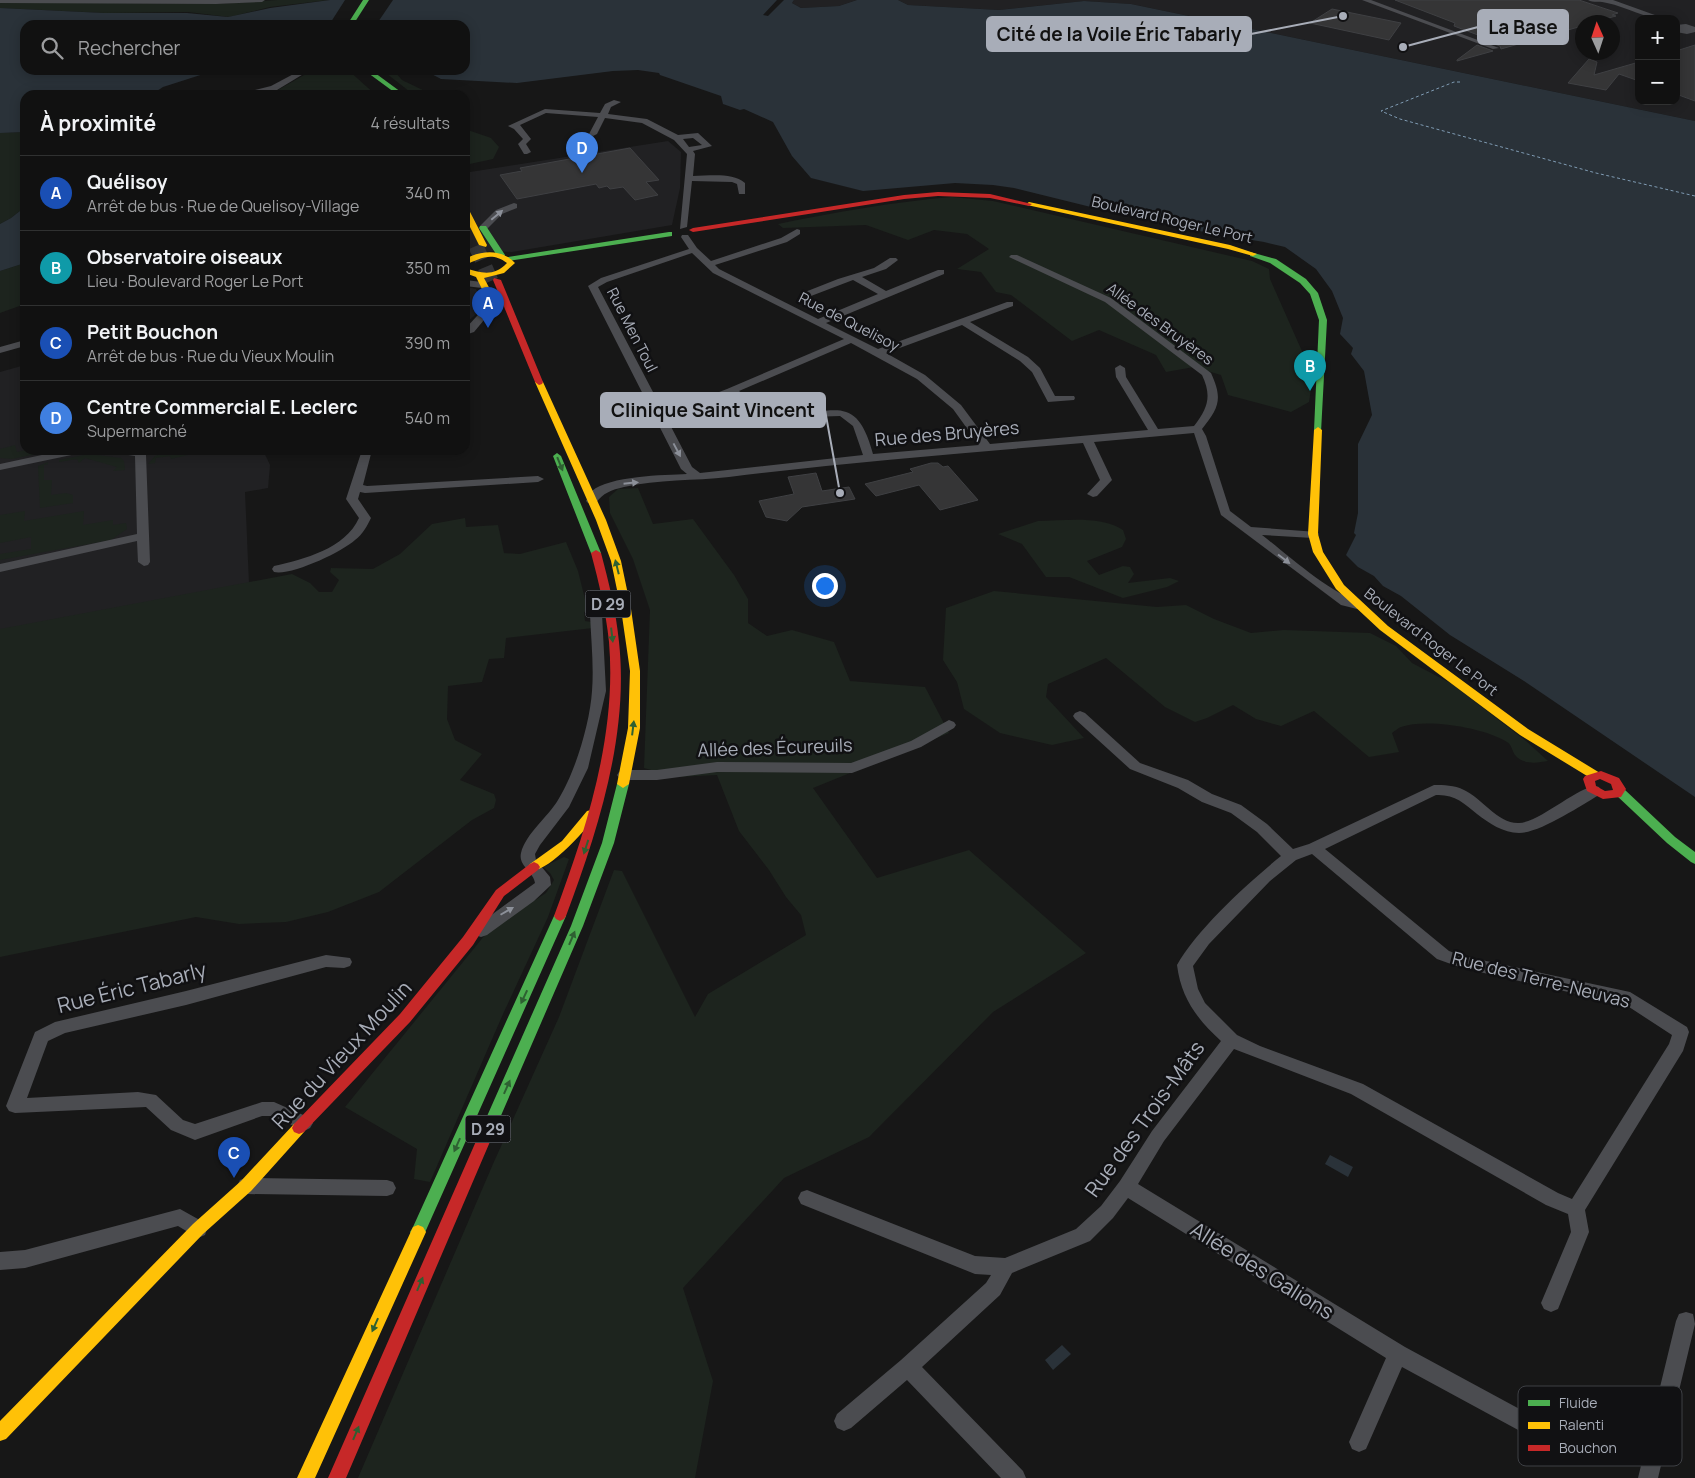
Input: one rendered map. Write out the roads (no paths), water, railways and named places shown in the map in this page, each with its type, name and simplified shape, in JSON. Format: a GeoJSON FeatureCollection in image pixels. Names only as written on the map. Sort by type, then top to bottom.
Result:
{"type":"FeatureCollection","features":[{"type":"Feature","properties":{"kind":"main road"},"geometry":{"type":"LineString","coordinates":[[353,20],[366,0]]}},
{"type":"Feature","properties":{"kind":"main road"},"geometry":{"type":"LineString","coordinates":[[363,20],[375,0]]}},
{"type":"Feature","properties":{"kind":"main road"},"geometry":{"type":"LineString","coordinates":[[360,75],[381,90]]}},
{"type":"Feature","properties":{"kind":"main road"},"geometry":{"type":"LineString","coordinates":[[374,75],[395,90]]}},
{"type":"Feature","properties":{"kind":"main road","name":"Boulevard Roger Le Port"},"geometry":{"type":"LineString","coordinates":[[506,261],[669,234],[669,231],[672,229],[687,232],[904,197],[967,194],[990,196],[1042,206],[1230,247],[1273,261],[1303,281],[1314,293],[1323,320],[1314,534],[1318,552],[1331,574],[1357,605],[1384,628],[1595,783]]}},
{"type":"Feature","properties":{"kind":"main road"},"geometry":{"type":"LineString","coordinates":[[470,206],[506,261],[509,284],[556,418]]}},
{"type":"Feature","properties":{"kind":"main road"},"geometry":{"type":"LineString","coordinates":[[470,228],[475,245],[476,274],[538,410]]}},
{"type":"Feature","properties":{"kind":"main road"},"geometry":{"type":"LineString","coordinates":[[470,234],[475,245]]}},
{"type":"Feature","properties":{"kind":"main road"},"geometry":{"type":"LineString","coordinates":[[493,310],[488,295],[476,274],[482,255],[506,261]]}},
{"type":"Feature","properties":{"kind":"main road"},"geometry":{"type":"LineString","coordinates":[[476,274],[498,273],[506,261]]}},
{"type":"Feature","properties":{"kind":"main road","name":"D 29"},"geometry":{"type":"LineString","coordinates":[[336,1478],[577,926],[608,843],[634,728],[635,671],[626,608],[616,561],[592,501],[531,364],[476,274]]}},
{"type":"Feature","properties":{"kind":"main road","name":"D 29"},"geometry":{"type":"LineString","coordinates":[[306,1478],[554,932],[575,883],[600,800],[612,727],[616,680],[613,641],[606,591],[594,550],[554,448]]}},
{"type":"Feature","properties":{"kind":"main road"},"geometry":{"type":"LineString","coordinates":[[1620,792],[1614,796],[1609,796],[1595,783],[1606,776],[1616,782],[1619,785],[1620,792],[1671,840],[1695,858]]}},
{"type":"Feature","properties":{"kind":"main road"},"geometry":{"type":"LineString","coordinates":[[534,867],[561,849],[581,828],[600,800]]}},
{"type":"Feature","properties":{"kind":"main road","name":"Rue du Vieux Moulin"},"geometry":{"type":"LineString","coordinates":[[0,1433],[198,1230],[246,1186],[405,1018],[468,941]]}},
{"type":"Feature","properties":{"kind":"street"},"geometry":{"type":"LineString","coordinates":[[0,1],[216,2],[262,0]]}},
{"type":"Feature","properties":{"kind":"street"},"geometry":{"type":"LineString","coordinates":[[1365,0],[1495,48]]}},
{"type":"Feature","properties":{"kind":"street"},"geometry":{"type":"LineString","coordinates":[[1593,0],[1605,0],[1652,15]]}},
{"type":"Feature","properties":{"kind":"street"},"geometry":{"type":"LineString","coordinates":[[1593,0],[1635,16]]}},
{"type":"Feature","properties":{"kind":"street"},"geometry":{"type":"LineString","coordinates":[[1680,25],[1692,30]]}},
{"type":"Feature","properties":{"kind":"street"},"geometry":{"type":"LineString","coordinates":[[268,90],[297,75]]}},
{"type":"Feature","properties":{"kind":"street"},"geometry":{"type":"LineString","coordinates":[[593,134],[608,106],[617,102]]}},
{"type":"Feature","properties":{"kind":"street"},"geometry":{"type":"LineString","coordinates":[[527,152],[522,144],[527,139],[517,127],[512,126],[545,111],[604,115],[644,121],[677,138],[691,154],[688,178],[687,232]]}},
{"type":"Feature","properties":{"kind":"street"},"geometry":{"type":"LineString","coordinates":[[677,138],[695,135],[708,146],[687,150]]}},
{"type":"Feature","properties":{"kind":"street"},"geometry":{"type":"LineString","coordinates":[[688,178],[736,181],[741,183],[742,192]]}},
{"type":"Feature","properties":{"kind":"street"},"geometry":{"type":"LineString","coordinates":[[483,228],[499,212],[514,206]]}},
{"type":"Feature","properties":{"kind":"street","name":"Rue de Quelisoy"},"geometry":{"type":"LineString","coordinates":[[687,232],[694,250],[716,272],[877,352],[937,388],[958,406],[987,448]]}},
{"type":"Feature","properties":{"kind":"street"},"geometry":{"type":"LineString","coordinates":[[710,264],[784,240],[797,232]]}},
{"type":"Feature","properties":{"kind":"street","name":"Rue Men Toul"},"geometry":{"type":"LineString","coordinates":[[694,250],[604,280],[593,286],[687,469],[699,477]]}},
{"type":"Feature","properties":{"kind":"street","name":"Allée des Bruyères"},"geometry":{"type":"LineString","coordinates":[[1014,257],[1108,300],[1206,373],[1213,386],[1215,397],[1212,410],[1197,430]]}},
{"type":"Feature","properties":{"kind":"street"},"geometry":{"type":"LineString","coordinates":[[808,294],[889,264],[894,260]]}},
{"type":"Feature","properties":{"kind":"street"},"geometry":{"type":"LineString","coordinates":[[817,322],[941,272]]}},
{"type":"Feature","properties":{"kind":"street"},"geometry":{"type":"LineString","coordinates":[[855,277],[886,295]]}},
{"type":"Feature","properties":{"kind":"street"},"geometry":{"type":"LineString","coordinates":[[877,352],[1010,304]]}},
{"type":"Feature","properties":{"kind":"street"},"geometry":{"type":"LineString","coordinates":[[470,329],[493,310]]}},
{"type":"Feature","properties":{"kind":"street"},"geometry":{"type":"LineString","coordinates":[[962,321],[1024,359],[1036,370],[1052,400],[1070,398]]}},
{"type":"Feature","properties":{"kind":"street"},"geometry":{"type":"LineString","coordinates":[[660,418],[731,391],[851,340]]}},
{"type":"Feature","properties":{"kind":"street"},"geometry":{"type":"LineString","coordinates":[[0,350],[20,344]]}},
{"type":"Feature","properties":{"kind":"street"},"geometry":{"type":"LineString","coordinates":[[1120,368],[1121,376],[1155,434]]}},
{"type":"Feature","properties":{"kind":"street"},"geometry":{"type":"LineString","coordinates":[[731,391],[757,407],[773,413],[788,415],[842,413],[849,415],[856,420],[869,458]]}},
{"type":"Feature","properties":{"kind":"street"},"geometry":{"type":"LineString","coordinates":[[1197,430],[1201,436],[1225,514],[1328,591],[1345,602],[1357,605]]}},
{"type":"Feature","properties":{"kind":"street","name":"Rue des Bruyères"},"geometry":{"type":"LineString","coordinates":[[592,501],[596,493],[617,484],[699,477],[796,464],[1088,441],[1197,430]]}},
{"type":"Feature","properties":{"kind":"street"},"geometry":{"type":"LineString","coordinates":[[1088,441],[1106,480],[1093,494]]}},
{"type":"Feature","properties":{"kind":"street"},"geometry":{"type":"LineString","coordinates":[[0,467],[57,455]]}},
{"type":"Feature","properties":{"kind":"street"},"geometry":{"type":"LineString","coordinates":[[140,455],[144,562]]}},
{"type":"Feature","properties":{"kind":"street"},"geometry":{"type":"LineString","coordinates":[[278,569],[315,558],[334,549],[363,526],[364,518],[352,499],[366,455]]}},
{"type":"Feature","properties":{"kind":"street"},"geometry":{"type":"LineString","coordinates":[[357,486],[365,490],[538,480]]}},
{"type":"Feature","properties":{"kind":"street"},"geometry":{"type":"LineString","coordinates":[[1245,530],[1314,534]]}},
{"type":"Feature","properties":{"kind":"street"},"geometry":{"type":"LineString","coordinates":[[0,568],[143,536]]}},
{"type":"Feature","properties":{"kind":"street"},"geometry":{"type":"LineString","coordinates":[[468,941],[498,916],[522,902],[543,885],[542,877],[529,862],[528,854],[534,842],[564,803],[581,768],[591,732],[599,691],[596,614]]}},
{"type":"Feature","properties":{"kind":"street"},"geometry":{"type":"LineString","coordinates":[[1080,716],[1135,766],[1183,784],[1207,798],[1236,809],[1262,828],[1291,856]]}},
{"type":"Feature","properties":{"kind":"street","name":"Allée des Écureuils"},"geometry":{"type":"LineString","coordinates":[[624,775],[657,775],[709,768],[852,768],[916,744],[949,725]]}},
{"type":"Feature","properties":{"kind":"street","name":"Rue des Trois-Mâts"},"geometry":{"type":"LineString","coordinates":[[807,1198],[975,1265],[1005,1267],[1083,1235],[1107,1212],[1126,1187],[1158,1136],[1231,1040],[1195,1003],[1186,984],[1184,965],[1203,940],[1265,877],[1291,856],[1314,848],[1434,790],[1442,789],[1458,792],[1503,824],[1517,828],[1533,823],[1595,783]]}},
{"type":"Feature","properties":{"kind":"street","name":"Rue des Terre-Neuvas"},"geometry":{"type":"LineString","coordinates":[[1314,848],[1443,955],[1462,962],[1630,999],[1681,1032],[1678,1046],[1576,1210]]}},
{"type":"Feature","properties":{"kind":"street","name":"Rue Éric Tabarly"},"geometry":{"type":"LineString","coordinates":[[304,1123],[274,1109],[262,1108],[195,1132],[177,1125],[150,1100],[138,1099],[15,1106],[41,1037],[61,1027],[186,998],[326,961],[344,962]]}},
{"type":"Feature","properties":{"kind":"street"},"geometry":{"type":"LineString","coordinates":[[1231,1040],[1254,1051],[1357,1089],[1552,1199],[1576,1210],[1580,1232],[1551,1303]]}},
{"type":"Feature","properties":{"kind":"street"},"geometry":{"type":"LineString","coordinates":[[246,1186],[387,1188]]}},
{"type":"Feature","properties":{"kind":"street","name":"Allée des Galions"},"geometry":{"type":"LineString","coordinates":[[1126,1187],[1398,1354],[1518,1419]]}},
{"type":"Feature","properties":{"kind":"street"},"geometry":{"type":"LineString","coordinates":[[0,1261],[25,1259],[180,1216],[198,1230]]}},
{"type":"Feature","properties":{"kind":"street"},"geometry":{"type":"LineString","coordinates":[[844,1421],[908,1367],[993,1289],[1005,1267]]}},
{"type":"Feature","properties":{"kind":"street"},"geometry":{"type":"LineString","coordinates":[[1670,1386],[1686,1321]]}},
{"type":"Feature","properties":{"kind":"street"},"geometry":{"type":"LineString","coordinates":[[1359,1442],[1398,1354]]}},
{"type":"Feature","properties":{"kind":"street"},"geometry":{"type":"LineString","coordinates":[[908,1367],[1016,1478]]}},
{"type":"Feature","properties":{"kind":"tunnel"},"geometry":{"type":"LineString","coordinates":[[476,246],[491,281]]}},
{"type":"Feature","properties":{"kind":"place","name":"Cité de la Voile Éric Tabarly"},"geometry":{"type":"Point","coordinates":[1343,16]}},
{"type":"Feature","properties":{"kind":"place","name":"La Base"},"geometry":{"type":"Point","coordinates":[1403,47]}},
{"type":"Feature","properties":{"kind":"place","name":"Centre Commercial E. Leclerc"},"geometry":{"type":"Point","coordinates":[582,173]}},
{"type":"Feature","properties":{"kind":"place","name":"Quélisoy"},"geometry":{"type":"Point","coordinates":[488,328]}},
{"type":"Feature","properties":{"kind":"place","name":"Observatoire oiseaux"},"geometry":{"type":"Point","coordinates":[1310,391]}},
{"type":"Feature","properties":{"kind":"place","name":"Clinique Saint Vincent"},"geometry":{"type":"Point","coordinates":[840,493]}},
{"type":"Feature","properties":{"kind":"place","name":"Petit Bouchon"},"geometry":{"type":"Point","coordinates":[234,1178]}}]}
